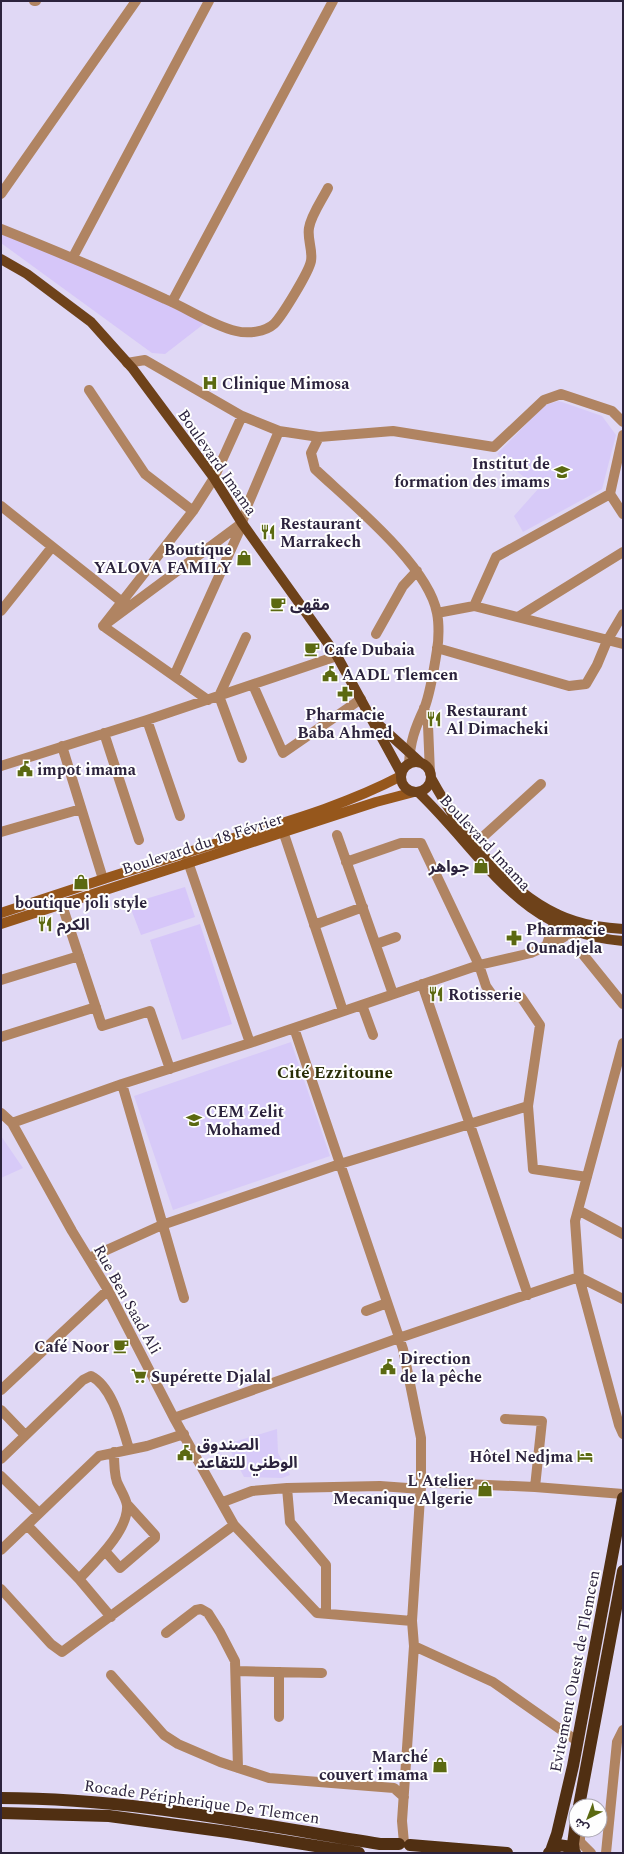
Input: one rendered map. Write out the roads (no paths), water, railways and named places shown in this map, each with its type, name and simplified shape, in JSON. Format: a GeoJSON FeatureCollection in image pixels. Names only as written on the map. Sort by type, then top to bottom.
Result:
{"type":"FeatureCollection","features":[{"type":"Feature","properties":{"kind":"highway","name":"Evitement Ouest de Tlemcen"},"geometry":{"type":"LineString","coordinates":[[548,1851],[557,1834],[571,1773],[623,1498]]}},
{"type":"Feature","properties":{"kind":"highway","name":"Evitement Ouest de Tlemcen"},"geometry":{"type":"LineString","coordinates":[[581,1798],[623,1571]]}},
{"type":"Feature","properties":{"kind":"highway","name":"Rocade Péripherique De Tlemcen"},"geometry":{"type":"LineString","coordinates":[[1,1798],[76,1800],[129,1805],[404,1848],[508,1853]]}},
{"type":"Feature","properties":{"kind":"highway"},"geometry":{"type":"LineString","coordinates":[[1,1813],[109,1816],[228,1832],[359,1853]]}},
{"type":"Feature","properties":{"kind":"highway","name":"Evitement Ouest de Tlemcen"},"geometry":{"type":"LineString","coordinates":[[574,1838],[575,1852]]}},
{"type":"Feature","properties":{"kind":"highway","name":"Evitement Ouest de Tlemcen"},"geometry":{"type":"LineString","coordinates":[[548,1851],[562,1845],[569,1847],[575,1852]]}},
{"type":"Feature","properties":{"kind":"main road","name":"Boulevard Imama"},"geometry":{"type":"LineString","coordinates":[[1,259],[27,274],[91,322],[127,363],[214,478],[242,523],[336,656],[361,698],[401,774]]}},
{"type":"Feature","properties":{"kind":"main road","name":"Boulevard Imama"},"geometry":{"type":"LineString","coordinates":[[371,718],[409,759]]}},
{"type":"Feature","properties":{"kind":"main road"},"geometry":{"type":"LineString","coordinates":[[409,759],[421,763],[428,769],[431,775],[429,786],[416,792],[404,787],[401,774],[409,759]]}},
{"type":"Feature","properties":{"kind":"main road","name":"Boulevard du 18 Février"},"geometry":{"type":"LineString","coordinates":[[282,828],[318,812],[364,795],[401,774]]}},
{"type":"Feature","properties":{"kind":"main road","name":"Boulevard Imama"},"geometry":{"type":"LineString","coordinates":[[431,775],[451,813],[475,844],[519,890],[555,918]]}},
{"type":"Feature","properties":{"kind":"main road","name":"Boulevard Imama"},"geometry":{"type":"LineString","coordinates":[[416,792],[446,820],[506,889],[518,899],[595,936],[623,940]]}},
{"type":"Feature","properties":{"kind":"main road","name":"Boulevard du 18 Février"},"geometry":{"type":"LineString","coordinates":[[1,924],[62,905],[187,858],[282,828],[416,792]]}},
{"type":"Feature","properties":{"kind":"main road","name":"Boulevard du 18 Février"},"geometry":{"type":"LineString","coordinates":[[1,913],[103,879],[187,858]]}},
{"type":"Feature","properties":{"kind":"main road","name":"Boulevard Imama"},"geometry":{"type":"LineString","coordinates":[[574,927],[623,929]]}},
{"type":"Feature","properties":{"kind":"street"},"geometry":{"type":"LineString","coordinates":[[1,194],[136,1]]}},
{"type":"Feature","properties":{"kind":"street"},"geometry":{"type":"LineString","coordinates":[[72,257],[209,1]]}},
{"type":"Feature","properties":{"kind":"street"},"geometry":{"type":"LineString","coordinates":[[172,302],[333,1]]}},
{"type":"Feature","properties":{"kind":"street"},"geometry":{"type":"LineString","coordinates":[[1,229],[72,257],[172,302],[215,324],[238,332],[250,332],[262,330],[273,324],[309,266],[311,253],[308,230],[310,223],[328,188]]}},
{"type":"Feature","properties":{"kind":"street"},"geometry":{"type":"LineString","coordinates":[[127,363],[145,360],[242,416],[279,431],[319,437],[393,431],[494,447],[544,400],[560,394],[612,411],[623,422]]}},
{"type":"Feature","properties":{"kind":"street"},"geometry":{"type":"LineString","coordinates":[[89,390],[145,474],[194,510]]}},
{"type":"Feature","properties":{"kind":"street"},"geometry":{"type":"LineString","coordinates":[[103,626],[194,510],[214,478],[242,416]]}},
{"type":"Feature","properties":{"kind":"street"},"geometry":{"type":"LineString","coordinates":[[174,676],[242,523],[248,504],[279,431]]}},
{"type":"Feature","properties":{"kind":"street"},"geometry":{"type":"LineString","coordinates":[[623,435],[610,494],[623,514]]}},
{"type":"Feature","properties":{"kind":"street"},"geometry":{"type":"LineString","coordinates":[[319,437],[311,453],[315,469],[391,542],[418,571],[428,590],[437,613],[437,648],[424,708],[417,721],[409,759]]}},
{"type":"Feature","properties":{"kind":"street"},"geometry":{"type":"LineString","coordinates":[[474,606],[496,557],[610,494]]}},
{"type":"Feature","properties":{"kind":"street"},"geometry":{"type":"LineString","coordinates":[[1,506],[122,602]]}},
{"type":"Feature","properties":{"kind":"street"},"geometry":{"type":"LineString","coordinates":[[103,626],[242,523]]}},
{"type":"Feature","properties":{"kind":"street"},"geometry":{"type":"LineString","coordinates":[[1,611],[52,547]]}},
{"type":"Feature","properties":{"kind":"street"},"geometry":{"type":"LineString","coordinates":[[518,617],[623,552]]}},
{"type":"Feature","properties":{"kind":"street"},"geometry":{"type":"LineString","coordinates":[[376,634],[403,586],[418,571]]}},
{"type":"Feature","properties":{"kind":"street"},"geometry":{"type":"LineString","coordinates":[[437,613],[474,606],[623,644]]}},
{"type":"Feature","properties":{"kind":"street"},"geometry":{"type":"LineString","coordinates":[[437,648],[569,686],[586,684],[597,665],[607,641],[623,614]]}},
{"type":"Feature","properties":{"kind":"street"},"geometry":{"type":"LineString","coordinates":[[103,626],[208,700]]}},
{"type":"Feature","properties":{"kind":"street"},"geometry":{"type":"LineString","coordinates":[[242,758],[219,696],[246,637]]}},
{"type":"Feature","properties":{"kind":"street"},"geometry":{"type":"LineString","coordinates":[[1,766],[254,685],[336,656]]}},
{"type":"Feature","properties":{"kind":"street"},"geometry":{"type":"LineString","coordinates":[[254,685],[283,753],[361,698]]}},
{"type":"Feature","properties":{"kind":"street"},"geometry":{"type":"LineString","coordinates":[[424,708],[428,725],[431,775]]}},
{"type":"Feature","properties":{"kind":"street"},"geometry":{"type":"LineString","coordinates":[[146,720],[180,816]]}},
{"type":"Feature","properties":{"kind":"street"},"geometry":{"type":"LineString","coordinates":[[104,733],[139,840]]}},
{"type":"Feature","properties":{"kind":"street"},"geometry":{"type":"LineString","coordinates":[[62,746],[103,879]]}},
{"type":"Feature","properties":{"kind":"street"},"geometry":{"type":"LineString","coordinates":[[475,844],[542,784]]}},
{"type":"Feature","properties":{"kind":"street"},"geometry":{"type":"LineString","coordinates":[[1,832],[81,808]]}},
{"type":"Feature","properties":{"kind":"street"},"geometry":{"type":"LineString","coordinates":[[282,828],[343,1011]]}},
{"type":"Feature","properties":{"kind":"street"},"geometry":{"type":"LineString","coordinates":[[337,835],[393,994]]}},
{"type":"Feature","properties":{"kind":"street"},"geometry":{"type":"LineString","coordinates":[[346,862],[401,843],[421,843],[479,965],[486,986],[493,996],[521,997],[540,1026],[528,1106],[533,1169],[587,1177]]}},
{"type":"Feature","properties":{"kind":"street"},"geometry":{"type":"LineString","coordinates":[[187,858],[250,1043]]}},
{"type":"Feature","properties":{"kind":"street"},"geometry":{"type":"LineString","coordinates":[[62,905],[102,1026],[150,1011],[170,1068]]}},
{"type":"Feature","properties":{"kind":"street"},"geometry":{"type":"LineString","coordinates":[[314,925],[363,907]]}},
{"type":"Feature","properties":{"kind":"street"},"geometry":{"type":"LineString","coordinates":[[546,947],[555,918]]}},
{"type":"Feature","properties":{"kind":"street"},"geometry":{"type":"LineString","coordinates":[[12,1123],[122,1084],[250,1043],[479,965],[531,953],[546,947],[564,936],[574,927]]}},
{"type":"Feature","properties":{"kind":"street"},"geometry":{"type":"LineString","coordinates":[[574,927],[574,940],[577,947],[623,1004]]}},
{"type":"Feature","properties":{"kind":"street"},"geometry":{"type":"LineString","coordinates":[[376,944],[396,937]]}},
{"type":"Feature","properties":{"kind":"street"},"geometry":{"type":"LineString","coordinates":[[1,980],[79,956]]}},
{"type":"Feature","properties":{"kind":"street"},"geometry":{"type":"LineString","coordinates":[[422,984],[528,1294]]}},
{"type":"Feature","properties":{"kind":"street"},"geometry":{"type":"LineString","coordinates":[[362,1005],[373,1035]]}},
{"type":"Feature","properties":{"kind":"street"},"geometry":{"type":"LineString","coordinates":[[1,1037],[96,1007]]}},
{"type":"Feature","properties":{"kind":"street"},"geometry":{"type":"LineString","coordinates":[[294,1028],[403,1349],[421,1438],[421,1485],[412,1621],[414,1646],[402,1821],[404,1848]]}},
{"type":"Feature","properties":{"kind":"street"},"geometry":{"type":"LineString","coordinates":[[623,1043],[575,1222],[579,1277],[619,1425],[623,1434]]}},
{"type":"Feature","properties":{"kind":"street"},"geometry":{"type":"LineString","coordinates":[[122,1084],[184,1298]]}},
{"type":"Feature","properties":{"kind":"street"},"geometry":{"type":"LineString","coordinates":[[89,1258],[162,1225],[340,1164],[528,1106]]}},
{"type":"Feature","properties":{"kind":"street","name":"Rue Ben Saad Ali"},"geometry":{"type":"LineString","coordinates":[[1,1113],[12,1123],[108,1290],[174,1418],[223,1502],[234,1526],[317,1613],[412,1621]]}},
{"type":"Feature","properties":{"kind":"street"},"geometry":{"type":"LineString","coordinates":[[578,1210],[623,1234]]}},
{"type":"Feature","properties":{"kind":"street"},"geometry":{"type":"LineString","coordinates":[[174,1418],[399,1338],[579,1277],[623,1299]]}},
{"type":"Feature","properties":{"kind":"street"},"geometry":{"type":"LineString","coordinates":[[1,1390],[108,1290]]}},
{"type":"Feature","properties":{"kind":"street"},"geometry":{"type":"LineString","coordinates":[[366,1311],[387,1303]]}},
{"type":"Feature","properties":{"kind":"street"},"geometry":{"type":"LineString","coordinates":[[1,1459],[83,1380],[91,1376],[99,1381],[111,1399],[129,1449]]}},
{"type":"Feature","properties":{"kind":"street"},"geometry":{"type":"LineString","coordinates":[[1,1410],[25,1436]]}},
{"type":"Feature","properties":{"kind":"street"},"geometry":{"type":"LineString","coordinates":[[505,1419],[542,1421],[535,1487]]}},
{"type":"Feature","properties":{"kind":"street"},"geometry":{"type":"LineString","coordinates":[[1,1550],[99,1456],[147,1446],[184,1434]]}},
{"type":"Feature","properties":{"kind":"street"},"geometry":{"type":"LineString","coordinates":[[105,1551],[120,1568],[155,1538],[155,1535],[127,1504],[116,1481],[114,1452]]}},
{"type":"Feature","properties":{"kind":"street"},"geometry":{"type":"LineString","coordinates":[[1,1476],[39,1514]]}},
{"type":"Feature","properties":{"kind":"street"},"geometry":{"type":"LineString","coordinates":[[223,1502],[252,1490],[421,1485],[535,1487],[623,1494]]}},
{"type":"Feature","properties":{"kind":"street"},"geometry":{"type":"LineString","coordinates":[[287,1488],[290,1522],[326,1565],[326,1614]]}},
{"type":"Feature","properties":{"kind":"street"},"geometry":{"type":"LineString","coordinates":[[79,1579],[105,1551],[120,1528],[126,1515],[127,1504]]}},
{"type":"Feature","properties":{"kind":"street"},"geometry":{"type":"LineString","coordinates":[[27,1525],[79,1579],[111,1617]]}},
{"type":"Feature","properties":{"kind":"street"},"geometry":{"type":"LineString","coordinates":[[1,1590],[44,1636],[62,1652],[234,1526]]}},
{"type":"Feature","properties":{"kind":"street"},"geometry":{"type":"LineString","coordinates":[[166,1633],[196,1610],[201,1609],[208,1613],[220,1632],[235,1661],[238,1768]]}},
{"type":"Feature","properties":{"kind":"street"},"geometry":{"type":"LineString","coordinates":[[414,1646],[493,1682],[577,1741]]}},
{"type":"Feature","properties":{"kind":"street"},"geometry":{"type":"LineString","coordinates":[[236,1671],[322,1673]]}},
{"type":"Feature","properties":{"kind":"street"},"geometry":{"type":"LineString","coordinates":[[279,1672],[279,1717]]}},
{"type":"Feature","properties":{"kind":"street"},"geometry":{"type":"LineString","coordinates":[[111,1675],[164,1735],[178,1744],[238,1768],[269,1778],[394,1788],[404,1797]]}},
{"type":"Feature","properties":{"kind":"street"},"geometry":{"type":"LineString","coordinates":[[606,1853],[617,1742],[623,1730]]}},
{"type":"Feature","properties":{"kind":"street"},"geometry":{"type":"LineString","coordinates":[[580,1838],[580,1842],[591,1853]]}},
{"type":"Feature","properties":{"kind":"place","name":"Clinique Mimosa"},"geometry":{"type":"Point","coordinates":[210,383]}},
{"type":"Feature","properties":{"kind":"place","name":"Institut de formation des imams"},"geometry":{"type":"Point","coordinates":[562,472]}},
{"type":"Feature","properties":{"kind":"place","name":"Restaurant Marrakech"},"geometry":{"type":"Point","coordinates":[268,532]}},
{"type":"Feature","properties":{"kind":"place","name":"Boutique YALOVA FAMILY"},"geometry":{"type":"Point","coordinates":[244,558]}},
{"type":"Feature","properties":{"kind":"place","name":"مقهى"},"geometry":{"type":"Point","coordinates":[278,604]}},
{"type":"Feature","properties":{"kind":"place","name":"Cafe Dubaia"},"geometry":{"type":"Point","coordinates":[312,649]}},
{"type":"Feature","properties":{"kind":"place","name":"AADL Tlemcen"},"geometry":{"type":"Point","coordinates":[330,674]}},
{"type":"Feature","properties":{"kind":"place","name":"Pharmacie Baba Ahmed"},"geometry":{"type":"Point","coordinates":[345,694]}},
{"type":"Feature","properties":{"kind":"place","name":"Restaurant Al Dimacheki"},"geometry":{"type":"Point","coordinates":[434,719]}},
{"type":"Feature","properties":{"kind":"place","name":"impot imama"},"geometry":{"type":"Point","coordinates":[25,769]}},
{"type":"Feature","properties":{"kind":"place","name":"جواهر"},"geometry":{"type":"Point","coordinates":[481,866]}},
{"type":"Feature","properties":{"kind":"place","name":"boutique joli style"},"geometry":{"type":"Point","coordinates":[81,882]}},
{"type":"Feature","properties":{"kind":"place","name":"الكرم"},"geometry":{"type":"Point","coordinates":[45,924]}},
{"type":"Feature","properties":{"kind":"place","name":"Pharmacie Ounadjela"},"geometry":{"type":"Point","coordinates":[514,938]}},
{"type":"Feature","properties":{"kind":"place","name":"Rotisserie"},"geometry":{"type":"Point","coordinates":[436,994]}},
{"type":"Feature","properties":{"kind":"place","name":"CEM Zelit Mohamed"},"geometry":{"type":"Point","coordinates":[194,1120]}},
{"type":"Feature","properties":{"kind":"place","name":"Café Noor"},"geometry":{"type":"Point","coordinates":[121,1346]}},
{"type":"Feature","properties":{"kind":"place","name":"Direction de la pêche"},"geometry":{"type":"Point","coordinates":[388,1367]}},
{"type":"Feature","properties":{"kind":"place","name":"Supérette Djalal"},"geometry":{"type":"Point","coordinates":[139,1376]}},
{"type":"Feature","properties":{"kind":"place","name":"الصندوق الوطني للتقاعد"},"geometry":{"type":"Point","coordinates":[185,1453]}},
{"type":"Feature","properties":{"kind":"place","name":"Hôtel Nedjma"},"geometry":{"type":"Point","coordinates":[585,1456]}},
{"type":"Feature","properties":{"kind":"place","name":"L'Atelier Mecanique Algerie"},"geometry":{"type":"Point","coordinates":[485,1489]}},
{"type":"Feature","properties":{"kind":"place","name":"Marché couvert imama"},"geometry":{"type":"Point","coordinates":[440,1765]}},
{"type":"Feature","properties":{"kind":"district","name":"Cité Ezzitoune"},"geometry":{"type":"Point","coordinates":[335,1072]}}]}
